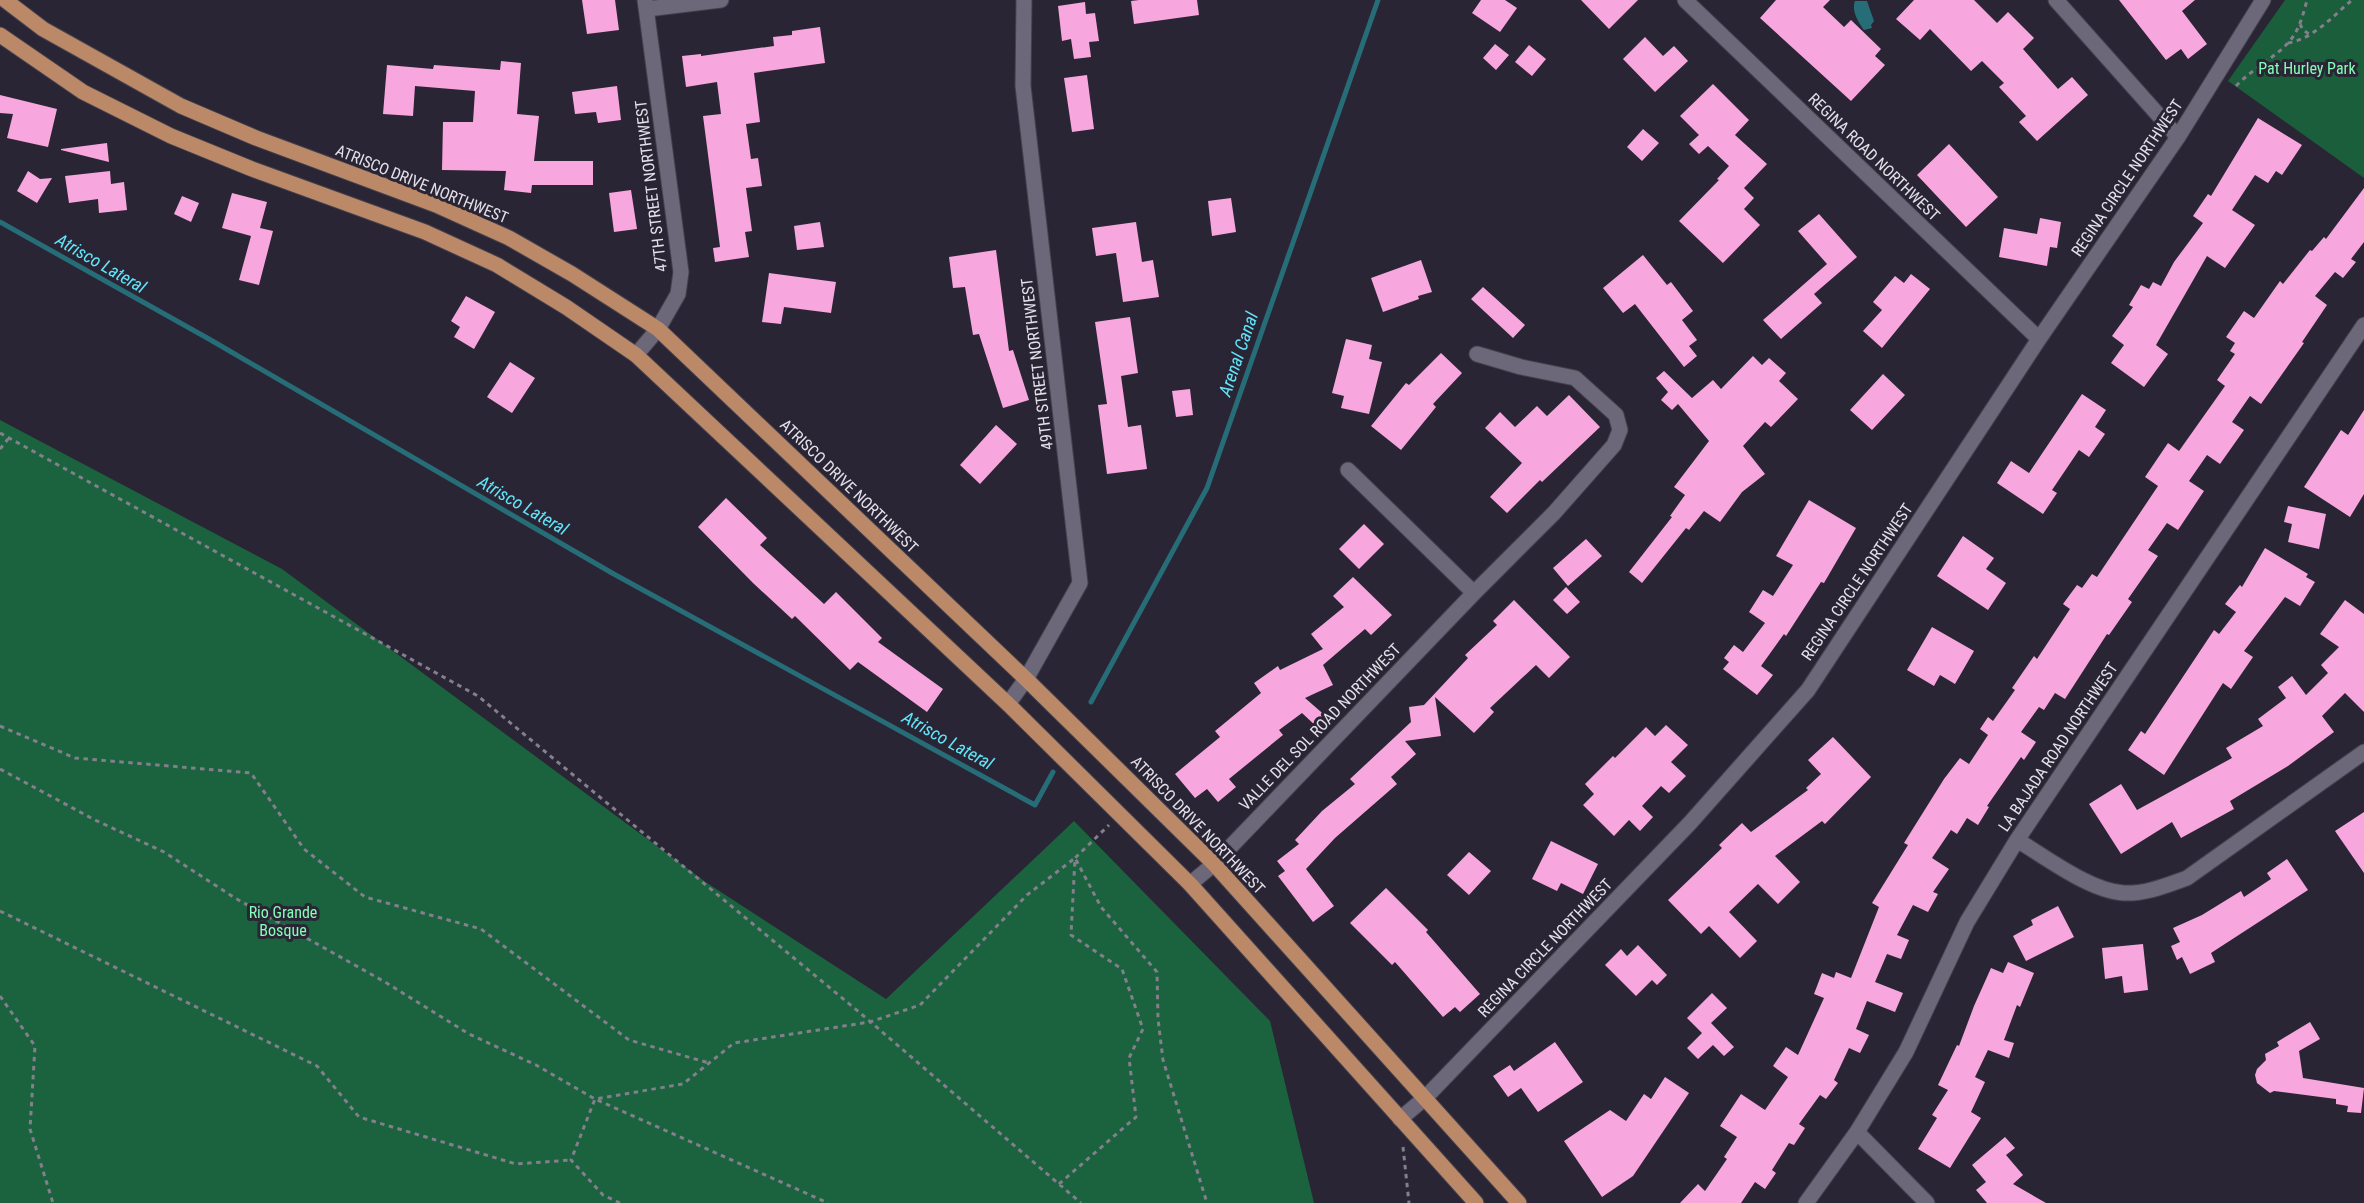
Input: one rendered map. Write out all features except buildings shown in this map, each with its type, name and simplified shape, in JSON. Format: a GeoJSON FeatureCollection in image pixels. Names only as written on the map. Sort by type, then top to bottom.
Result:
{"type":"FeatureCollection","features":[{"type":"Feature","properties":{"kind":"main road","name":"ATRISCO DRIVE NORTHWEST"},"geometry":{"type":"LineString","coordinates":[[5,0],[43,29],[181,106],[256,138],[436,205],[508,238],[572,274],[658,329],[1026,679],[1214,864],[1519,1203]]}},
{"type":"Feature","properties":{"kind":"main road"},"geometry":{"type":"LineString","coordinates":[[0,35],[83,92],[171,136],[252,169],[425,232],[497,265],[566,307],[636,355],[1008,704],[1190,884],[1476,1203]]}},
{"type":"Feature","properties":{"kind":"street"},"geometry":{"type":"LineString","coordinates":[[646,5],[721,0]]}},
{"type":"Feature","properties":{"kind":"street","name":"49TH STREET NORTHWEST"},"geometry":{"type":"LineString","coordinates":[[1008,704],[1026,679],[1080,583],[1023,86],[1024,0]]}},
{"type":"Feature","properties":{"kind":"street","name":"REGINA ROAD NORTHWEST"},"geometry":{"type":"LineString","coordinates":[[1685,0],[2039,339]]}},
{"type":"Feature","properties":{"kind":"street"},"geometry":{"type":"LineString","coordinates":[[2056,0],[2178,137]]}},
{"type":"Feature","properties":{"kind":"street","name":"REGINA CIRCLE NORTHWEST"},"geometry":{"type":"LineString","coordinates":[[1400,1119],[1425,1098],[1690,823],[1808,690],[2039,339],[2178,137],[2263,0]]}},
{"type":"Feature","properties":{"kind":"street","name":"47TH STREET NORTHWEST"},"geometry":{"type":"LineString","coordinates":[[636,355],[658,329],[678,294],[681,272],[646,5]]}},
{"type":"Feature","properties":{"kind":"street","name":"LA BAJADA ROAD NORTHWEST"},"geometry":{"type":"LineString","coordinates":[[1806,1203],[1857,1132],[1906,1052],[1966,922],[2018,840],[2364,324]]}},
{"type":"Feature","properties":{"kind":"street","name":"VALLE DEL SOL ROAD NORTHWEST"},"geometry":{"type":"LineString","coordinates":[[1190,884],[1214,864],[1474,593],[1554,513],[1614,445],[1620,430],[1616,415],[1575,378],[1521,368],[1477,354]]}},
{"type":"Feature","properties":{"kind":"street"},"geometry":{"type":"LineString","coordinates":[[1348,470],[1474,593]]}},
{"type":"Feature","properties":{"kind":"street"},"geometry":{"type":"LineString","coordinates":[[2018,840],[2094,885],[2124,893],[2159,888],[2187,878],[2364,752]]}},
{"type":"Feature","properties":{"kind":"street"},"geometry":{"type":"LineString","coordinates":[[1857,1132],[1927,1203]]}},
{"type":"Feature","properties":{"kind":"path"},"geometry":{"type":"LineString","coordinates":[[2236,87],[2247,75],[2288,44],[2300,24],[2307,0]]}},
{"type":"Feature","properties":{"kind":"path"},"geometry":{"type":"LineString","coordinates":[[2288,44],[2296,42],[2321,27],[2352,0]]}},
{"type":"Feature","properties":{"kind":"path"},"geometry":{"type":"LineString","coordinates":[[2300,24],[2309,34]]}},
{"type":"Feature","properties":{"kind":"path"},"geometry":{"type":"LineString","coordinates":[[0,433],[478,696],[870,1022],[1081,1203]]}},
{"type":"Feature","properties":{"kind":"path"},"geometry":{"type":"LineString","coordinates":[[0,449],[9,438]]}},
{"type":"Feature","properties":{"kind":"path"},"geometry":{"type":"LineString","coordinates":[[0,726],[75,759],[251,773],[304,849],[365,897],[481,929],[629,1040],[709,1063]]}},
{"type":"Feature","properties":{"kind":"path"},"geometry":{"type":"LineString","coordinates":[[0,769],[95,820],[164,852],[235,898],[385,981],[469,1034],[536,1065],[595,1100],[828,1203]]}},
{"type":"Feature","properties":{"kind":"path"},"geometry":{"type":"LineString","coordinates":[[595,1100],[683,1084],[734,1042],[870,1022],[920,1005],[1027,895],[1075,858],[1110,824]]}},
{"type":"Feature","properties":{"kind":"path"},"geometry":{"type":"LineString","coordinates":[[1059,1184],[1137,1118],[1129,1058],[1143,1029],[1122,969],[1071,935],[1075,858]]}},
{"type":"Feature","properties":{"kind":"path"},"geometry":{"type":"LineString","coordinates":[[1075,858],[1101,907],[1157,972],[1158,1019],[1163,1060],[1207,1203]]}},
{"type":"Feature","properties":{"kind":"path"},"geometry":{"type":"LineString","coordinates":[[0,911],[317,1066],[359,1117],[516,1164],[571,1160]]}},
{"type":"Feature","properties":{"kind":"path"},"geometry":{"type":"LineString","coordinates":[[0,996],[35,1046],[30,1129],[53,1203]]}},
{"type":"Feature","properties":{"kind":"path"},"geometry":{"type":"LineString","coordinates":[[571,1160],[595,1100]]}},
{"type":"Feature","properties":{"kind":"path"},"geometry":{"type":"LineString","coordinates":[[1400,1119],[1409,1203]]}},
{"type":"Feature","properties":{"kind":"path"},"geometry":{"type":"LineString","coordinates":[[571,1160],[603,1195],[620,1203]]}},
{"type":"Feature","properties":{"kind":"green space","name":"Pat Hurley Park"},"geometry":{"type":"Polygon","coordinates":[[[2285,0],[2364,0],[2364,178],[2228,81],[2285,0]]]}},
{"type":"Feature","properties":{"kind":"green space","name":"Rio Grande Bosque"},"geometry":{"type":"Polygon","coordinates":[[[0,420],[282,569],[707,883],[886,999],[1074,821],[1270,1021],[1314,1203],[0,1203],[0,420]]]}},
{"type":"Feature","properties":{"kind":"water"},"geometry":{"type":"Polygon","coordinates":[[[1855,1],[1867,1],[1874,21],[1872,28],[1864,30],[1860,24],[1855,13],[1855,1]]]}},
{"type":"Feature","properties":{"kind":"waterway","name":"Arenal Canal"},"geometry":{"type":"LineString","coordinates":[[1091,702],[1207,488],[1378,0]]}},
{"type":"Feature","properties":{"kind":"waterway","name":"Atrisco Lateral"},"geometry":{"type":"LineString","coordinates":[[0,222],[209,339],[612,573],[1035,805],[1053,772]]}}]}
